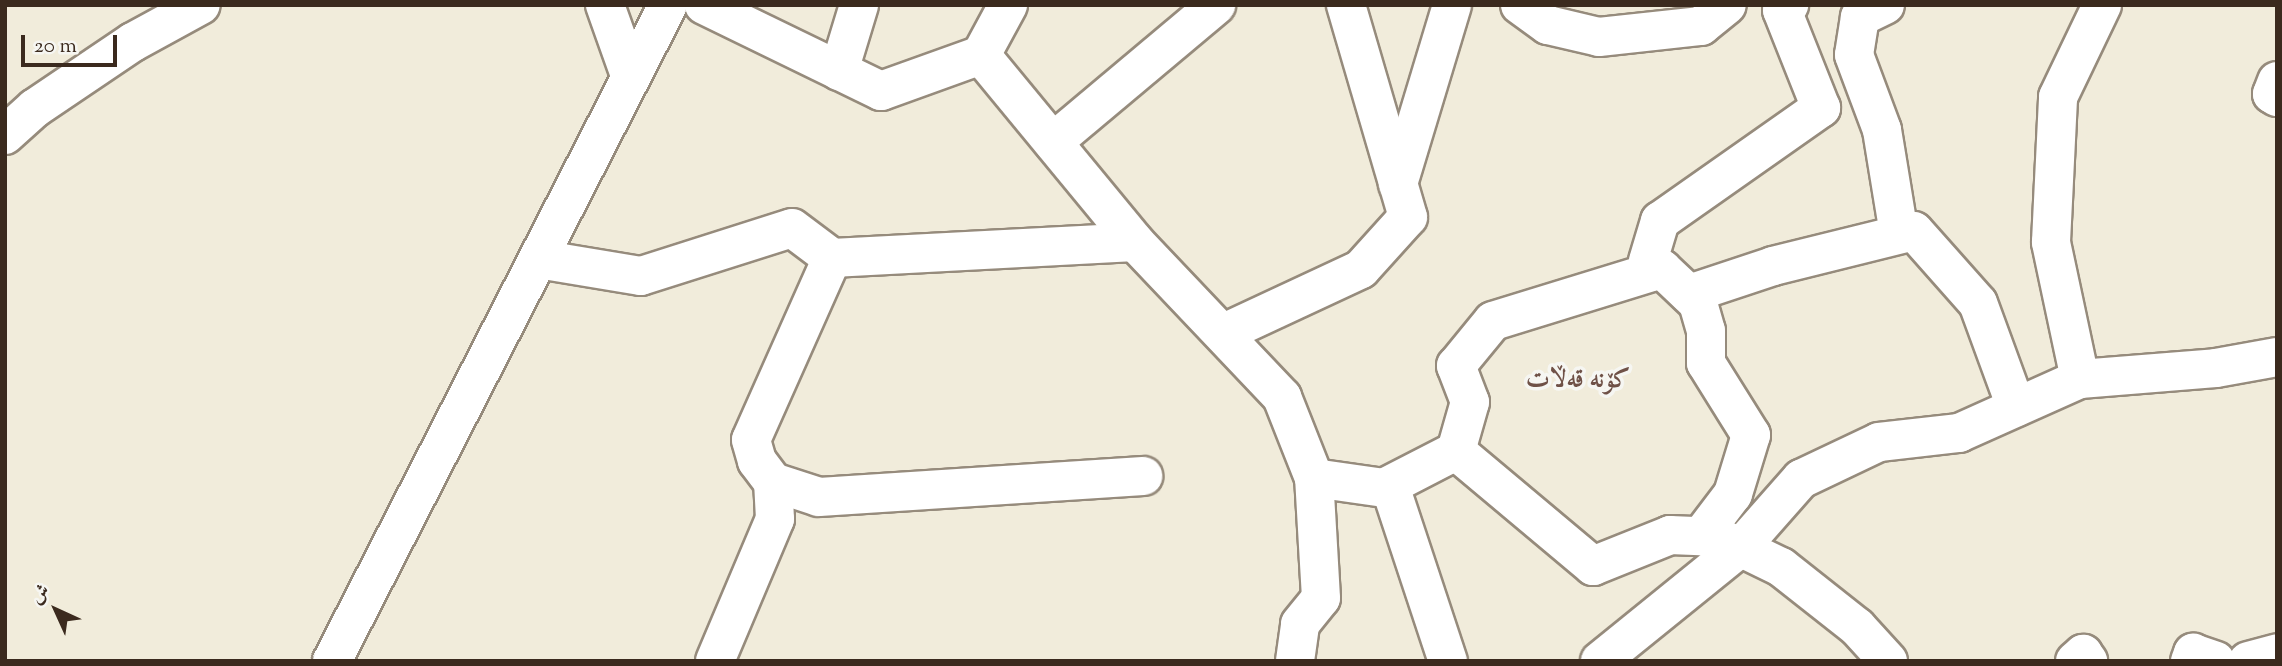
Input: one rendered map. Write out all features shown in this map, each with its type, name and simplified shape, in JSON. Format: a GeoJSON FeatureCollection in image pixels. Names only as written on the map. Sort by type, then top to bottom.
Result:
{"type":"FeatureCollection","features":[{"type":"Feature","properties":{"kind":"street"},"geometry":{"type":"LineString","coordinates":[[5,135],[34,108],[133,41],[201,5]]}},
{"type":"Feature","properties":{"kind":"street"},"geometry":{"type":"LineString","coordinates":[[606,5],[631,78]]}},
{"type":"Feature","properties":{"kind":"street"},"geometry":{"type":"LineString","coordinates":[[332,661],[668,5]]}},
{"type":"Feature","properties":{"kind":"street"},"geometry":{"type":"LineString","coordinates":[[704,5],[881,91],[981,55],[1008,5]]}},
{"type":"Feature","properties":{"kind":"street"},"geometry":{"type":"LineString","coordinates":[[839,71],[859,5]]}},
{"type":"Feature","properties":{"kind":"street"},"geometry":{"type":"LineString","coordinates":[[1053,142],[1216,5]]}},
{"type":"Feature","properties":{"kind":"street"},"geometry":{"type":"LineString","coordinates":[[1224,333],[1361,268],[1408,217],[1346,5]]}},
{"type":"Feature","properties":{"kind":"street"},"geometry":{"type":"LineString","coordinates":[[1398,184],[1452,5]]}},
{"type":"Feature","properties":{"kind":"street"},"geometry":{"type":"LineString","coordinates":[[1520,5],[1548,25],[1599,37],[1701,26],[1729,5],[1788,15],[1821,108],[1660,221],[1648,261],[1651,272]]}},
{"type":"Feature","properties":{"kind":"street"},"geometry":{"type":"LineString","coordinates":[[1885,5],[1860,17],[1854,55],[1882,130],[1899,234]]}},
{"type":"Feature","properties":{"kind":"street"},"geometry":{"type":"LineString","coordinates":[[2080,379],[2051,242],[2058,97],[2102,5]]}},
{"type":"Feature","properties":{"kind":"street"},"geometry":{"type":"LineString","coordinates":[[981,55],[1135,242],[1282,397],[1314,478],[1321,597],[1300,624],[1295,661]]}},
{"type":"Feature","properties":{"kind":"street"},"geometry":{"type":"LineString","coordinates":[[2277,81],[2272,94],[2277,97]]}},
{"type":"Feature","properties":{"kind":"street"},"geometry":{"type":"LineString","coordinates":[[538,259],[641,276],[792,228],[832,258],[1135,242]]}},
{"type":"Feature","properties":{"kind":"street"},"geometry":{"type":"LineString","coordinates":[[1689,294],[1773,266],[1914,231],[1978,303],[2016,407]]}},
{"type":"Feature","properties":{"kind":"street"},"geometry":{"type":"LineString","coordinates":[[715,661],[775,519],[773,482],[757,461],[751,440],[832,258]]}},
{"type":"Feature","properties":{"kind":"street"},"geometry":{"type":"LineString","coordinates":[[1314,478],[1390,486],[1456,451],[1470,401],[1456,366],[1493,321],[1661,269],[1698,303],[1706,331],[1706,363],[1751,435],[1733,494],[1701,536]]}},
{"type":"Feature","properties":{"kind":"street"},"geometry":{"type":"LineString","coordinates":[[1600,661],[1741,547],[1801,479],[1879,442],[1959,433],[2080,379],[2216,368],[2277,357]]}},
{"type":"Feature","properties":{"kind":"street"},"geometry":{"type":"LineString","coordinates":[[1456,451],[1593,566],[1670,535],[1719,537],[1781,567],[1857,627],[1888,661]]}},
{"type":"Feature","properties":{"kind":"street"},"geometry":{"type":"LineString","coordinates":[[1744,458],[1801,479]]}},
{"type":"Feature","properties":{"kind":"street"},"geometry":{"type":"LineString","coordinates":[[773,482],[818,497],[1143,476]]}},
{"type":"Feature","properties":{"kind":"street"},"geometry":{"type":"LineString","coordinates":[[1390,486],[1448,661]]}},
{"type":"Feature","properties":{"kind":"street"},"geometry":{"type":"LineString","coordinates":[[2190,661],[2193,653],[2216,661]]}},
{"type":"Feature","properties":{"kind":"street"},"geometry":{"type":"LineString","coordinates":[[2248,661],[2277,653]]}},
{"type":"Feature","properties":{"kind":"street"},"geometry":{"type":"LineString","coordinates":[[2075,661],[2083,654],[2088,661]]}},
{"type":"Feature","properties":{"kind":"district","name":"کۆنە قەڵات"},"geometry":{"type":"Point","coordinates":[1578,381]}}]}
